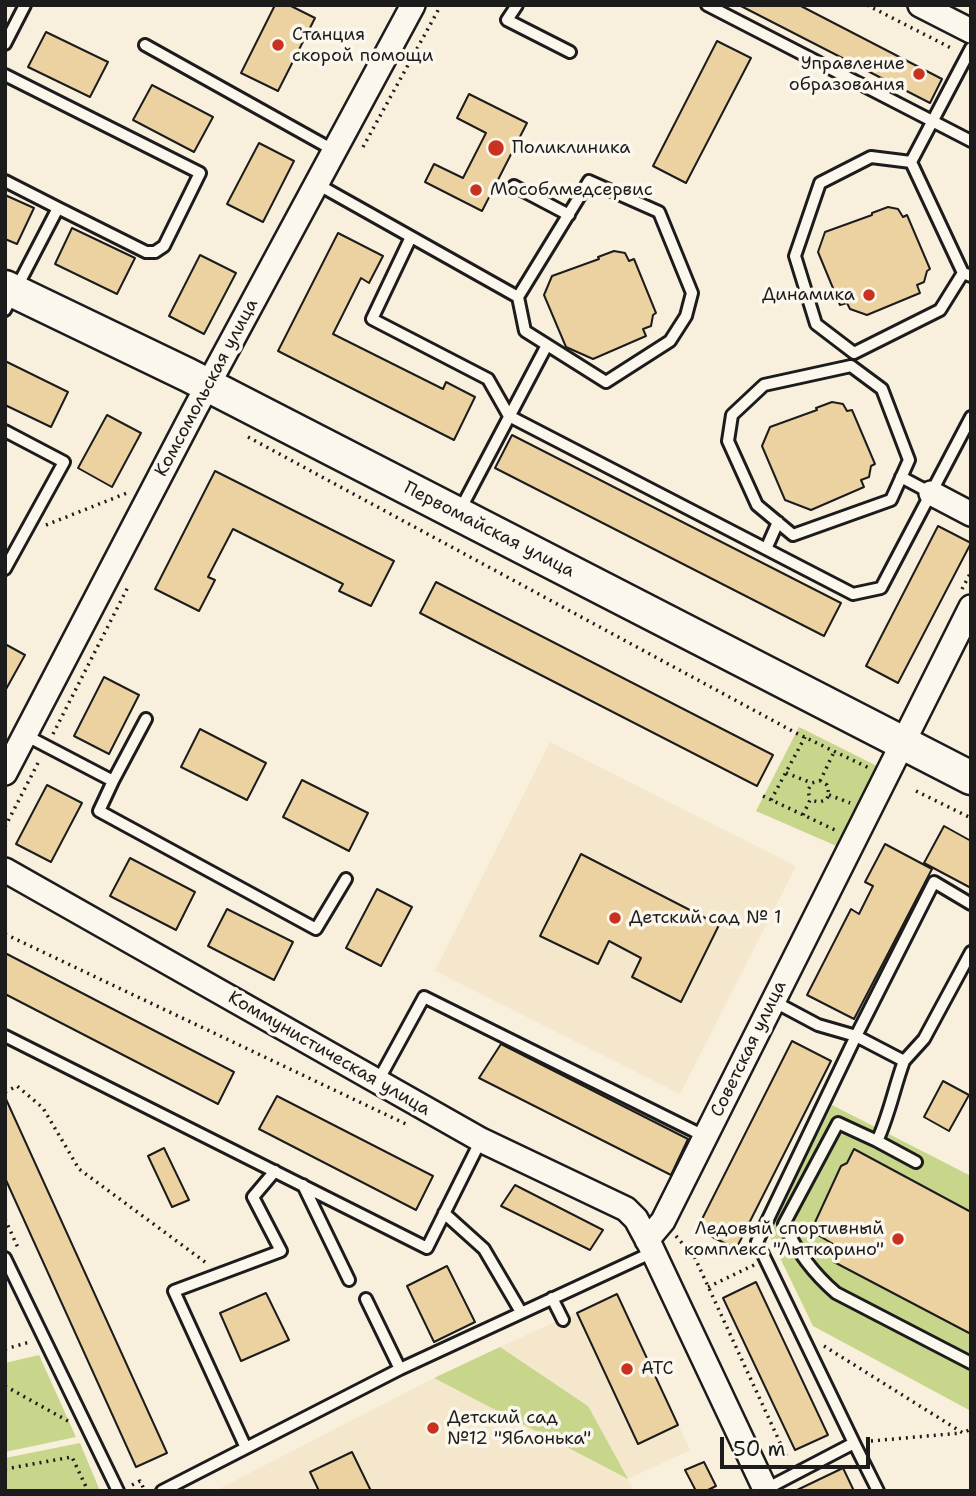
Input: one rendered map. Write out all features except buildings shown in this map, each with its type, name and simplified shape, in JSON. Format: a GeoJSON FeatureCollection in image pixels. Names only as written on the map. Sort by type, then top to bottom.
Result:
{"type":"FeatureCollection","features":[{"type":"Feature","properties":{"kind":"street","name":"Комсомольская улица"},"geometry":{"type":"LineString","coordinates":[[5,773],[208,386],[413,5]]}},
{"type":"Feature","properties":{"kind":"street"},"geometry":{"type":"LineString","coordinates":[[935,9],[971,31]]}},
{"type":"Feature","properties":{"kind":"street","name":"Первомайская улица"},"geometry":{"type":"LineString","coordinates":[[9,296],[208,386],[971,778]]}},
{"type":"Feature","properties":{"kind":"street"},"geometry":{"type":"LineString","coordinates":[[931,493],[971,514]]}},
{"type":"Feature","properties":{"kind":"street","name":"Советская улица"},"geometry":{"type":"LineString","coordinates":[[650,1246],[971,607]]}},
{"type":"Feature","properties":{"kind":"street","name":"Коммунистическая улица"},"geometry":{"type":"LineString","coordinates":[[5,870],[481,1140],[626,1209],[636,1219],[650,1246]]}},
{"type":"Feature","properties":{"kind":"street"},"geometry":{"type":"LineString","coordinates":[[650,1246],[766,1490]]}},
{"type":"Feature","properties":{"kind":"lane"},"geometry":{"type":"LineString","coordinates":[[5,44],[25,5]]}},
{"type":"Feature","properties":{"kind":"lane"},"geometry":{"type":"LineString","coordinates":[[517,5],[507,20],[570,52]]}},
{"type":"Feature","properties":{"kind":"lane"},"geometry":{"type":"LineString","coordinates":[[707,5],[971,141]]}},
{"type":"Feature","properties":{"kind":"lane"},"geometry":{"type":"LineString","coordinates":[[145,46],[335,151]]}},
{"type":"Feature","properties":{"kind":"lane"},"geometry":{"type":"LineString","coordinates":[[911,162],[969,52]]}},
{"type":"Feature","properties":{"kind":"lane"},"geometry":{"type":"LineString","coordinates":[[5,75],[200,173],[163,246],[155,252],[146,252],[5,181]]}},
{"type":"Feature","properties":{"kind":"lane"},"geometry":{"type":"LineString","coordinates":[[854,353],[816,324],[795,256],[820,183],[872,157],[911,162]]}},
{"type":"Feature","properties":{"kind":"lane"},"geometry":{"type":"LineString","coordinates":[[854,353],[940,310],[967,275],[911,162]]}},
{"type":"Feature","properties":{"kind":"lane"},"geometry":{"type":"LineString","coordinates":[[589,181],[659,212],[692,293],[687,316],[670,341],[606,382],[525,331],[518,297],[569,215],[589,181]]}},
{"type":"Feature","properties":{"kind":"lane"},"geometry":{"type":"LineString","coordinates":[[317,184],[518,297]]}},
{"type":"Feature","properties":{"kind":"lane"},"geometry":{"type":"LineString","coordinates":[[514,186],[569,215]]}},
{"type":"Feature","properties":{"kind":"lane"},"geometry":{"type":"LineString","coordinates":[[9,296],[58,208]]}},
{"type":"Feature","properties":{"kind":"lane"},"geometry":{"type":"LineString","coordinates":[[411,237],[372,319],[488,379],[509,416],[853,594],[881,588],[971,417]]}},
{"type":"Feature","properties":{"kind":"lane"},"geometry":{"type":"LineString","coordinates":[[458,514],[547,345]]}},
{"type":"Feature","properties":{"kind":"lane"},"geometry":{"type":"LineString","coordinates":[[851,366],[854,353]]}},
{"type":"Feature","properties":{"kind":"lane"},"geometry":{"type":"LineString","coordinates":[[851,366],[882,389],[909,460],[891,500],[793,535],[757,505],[728,441],[732,415],[764,386],[851,366]]}},
{"type":"Feature","properties":{"kind":"lane"},"geometry":{"type":"LineString","coordinates":[[5,431],[64,462],[5,569]]}},
{"type":"Feature","properties":{"kind":"lane"},"geometry":{"type":"LineString","coordinates":[[901,477],[931,493]]}},
{"type":"Feature","properties":{"kind":"lane"},"geometry":{"type":"LineString","coordinates":[[766,549],[778,522]]}},
{"type":"Feature","properties":{"kind":"lane"},"geometry":{"type":"LineString","coordinates":[[146,719],[99,811],[316,929],[346,879]]}},
{"type":"Feature","properties":{"kind":"lane"},"geometry":{"type":"LineString","coordinates":[[25,735],[113,781]]}},
{"type":"Feature","properties":{"kind":"lane"},"geometry":{"type":"LineString","coordinates":[[878,1491],[757,1242],[934,882],[971,904]]}},
{"type":"Feature","properties":{"kind":"lane"},"geometry":{"type":"LineString","coordinates":[[877,1142],[888,1117],[904,1061],[924,1039],[971,952]]}},
{"type":"Feature","properties":{"kind":"lane"},"geometry":{"type":"LineString","coordinates":[[377,1081],[424,996],[706,1137]]}},
{"type":"Feature","properties":{"kind":"lane"},"geometry":{"type":"LineString","coordinates":[[773,1001],[818,1025],[856,1036],[904,1061]]}},
{"type":"Feature","properties":{"kind":"lane"},"geometry":{"type":"LineString","coordinates":[[5,1036],[427,1248],[481,1140]]}},
{"type":"Feature","properties":{"kind":"lane"},"geometry":{"type":"LineString","coordinates":[[916,1162],[838,1123],[785,1224],[794,1246],[822,1281],[836,1293],[971,1363]]}},
{"type":"Feature","properties":{"kind":"lane"},"geometry":{"type":"LineString","coordinates":[[246,1448],[174,1292],[281,1251],[253,1197],[275,1171]]}},
{"type":"Feature","properties":{"kind":"lane"},"geometry":{"type":"LineString","coordinates":[[303,1185],[349,1280]]}},
{"type":"Feature","properties":{"kind":"lane"},"geometry":{"type":"LineString","coordinates":[[444,1213],[484,1249],[521,1312]]}},
{"type":"Feature","properties":{"kind":"lane"},"geometry":{"type":"LineString","coordinates":[[162,1491],[177,1487],[246,1448],[400,1369],[552,1298],[650,1246]]}},
{"type":"Feature","properties":{"kind":"lane"},"geometry":{"type":"LineString","coordinates":[[5,1258],[117,1491]]}},
{"type":"Feature","properties":{"kind":"lane"},"geometry":{"type":"LineString","coordinates":[[552,1298],[563,1320]]}},
{"type":"Feature","properties":{"kind":"lane"},"geometry":{"type":"LineString","coordinates":[[366,1299],[400,1369]]}},
{"type":"Feature","properties":{"kind":"lane"},"geometry":{"type":"LineString","coordinates":[[766,1490],[854,1443]]}},
{"type":"Feature","properties":{"kind":"path"},"geometry":{"type":"LineString","coordinates":[[867,5],[969,52]]}},
{"type":"Feature","properties":{"kind":"path"},"geometry":{"type":"LineString","coordinates":[[239,432],[805,737],[870,769]]}},
{"type":"Feature","properties":{"kind":"path"},"geometry":{"type":"LineString","coordinates":[[25,534],[127,493]]}},
{"type":"Feature","properties":{"kind":"path"},"geometry":{"type":"LineString","coordinates":[[5,827],[134,577]]}},
{"type":"Feature","properties":{"kind":"path"},"geometry":{"type":"LineString","coordinates":[[771,800],[805,737]]}},
{"type":"Feature","properties":{"kind":"path"},"geometry":{"type":"LineString","coordinates":[[820,781],[834,752]]}},
{"type":"Feature","properties":{"kind":"path"},"geometry":{"type":"LineString","coordinates":[[786,773],[812,783],[820,781],[827,785],[829,795],[826,800],[810,800]]}},
{"type":"Feature","properties":{"kind":"path"},"geometry":{"type":"LineString","coordinates":[[803,815],[810,800],[808,790],[812,783]]}},
{"type":"Feature","properties":{"kind":"path"},"geometry":{"type":"LineString","coordinates":[[916,791],[971,818]]}},
{"type":"Feature","properties":{"kind":"path"},"geometry":{"type":"LineString","coordinates":[[829,795],[854,804]]}},
{"type":"Feature","properties":{"kind":"path"},"geometry":{"type":"LineString","coordinates":[[763,796],[840,832]]}},
{"type":"Feature","properties":{"kind":"path"},"geometry":{"type":"LineString","coordinates":[[5,934],[410,1126]]}},
{"type":"Feature","properties":{"kind":"path"},"geometry":{"type":"LineString","coordinates":[[5,1092],[17,1087],[35,1101],[43,1108],[79,1169],[221,1274]]}},
{"type":"Feature","properties":{"kind":"path"},"geometry":{"type":"LineString","coordinates":[[674,1234],[695,1258],[794,1475]]}},
{"type":"Feature","properties":{"kind":"path"},"geometry":{"type":"LineString","coordinates":[[708,1287],[766,1260]]}},
{"type":"Feature","properties":{"kind":"path"},"geometry":{"type":"LineString","coordinates":[[820,1343],[963,1433]]}},
{"type":"Feature","properties":{"kind":"path"},"geometry":{"type":"LineString","coordinates":[[5,1386],[90,1433]]}},
{"type":"Feature","properties":{"kind":"path"},"geometry":{"type":"LineString","coordinates":[[854,1443],[963,1433],[971,1429]]}},
{"type":"Feature","properties":{"kind":"path"},"geometry":{"type":"LineString","coordinates":[[5,1469],[72,1457],[88,1491]]}},
{"type":"Feature","properties":{"kind":"shaded area","name":"Детский сад № 1"},"geometry":{"type":"Polygon","coordinates":[[[550,742],[796,866],[680,1094],[435,971],[550,742]]]}},
{"type":"Feature","properties":{"kind":"shaded area","name":"Детский сад №12 \"Яблонька\""},"geometry":{"type":"Polygon","coordinates":[[[617,1294],[690,1450],[628,1479],[634,1491],[215,1491],[434,1378],[626,1478],[588,1406],[500,1347],[617,1294]]]}},
{"type":"Feature","properties":{"kind":"green space"},"geometry":{"type":"Polygon","coordinates":[[[799,727],[879,767],[841,848],[756,811],[799,727]]]}},
{"type":"Feature","properties":{"kind":"green space"},"geometry":{"type":"Polygon","coordinates":[[[832,1105],[971,1176],[971,1411],[813,1326],[769,1235],[832,1105]]]}},
{"type":"Feature","properties":{"kind":"green space"},"geometry":{"type":"Polygon","coordinates":[[[500,1347],[588,1406],[628,1479],[434,1378],[500,1347]]]}},
{"type":"Feature","properties":{"kind":"green space"},"geometry":{"type":"Polygon","coordinates":[[[39,1355],[76,1437],[5,1452],[5,1363],[39,1355]]]}},
{"type":"Feature","properties":{"kind":"green space"},"geometry":{"type":"Polygon","coordinates":[[[80,1443],[100,1491],[5,1491],[5,1458],[80,1443]]]}},
{"type":"Feature","properties":{"kind":"place","name":"Станция скорой помощи"},"geometry":{"type":"Point","coordinates":[278,45]}},
{"type":"Feature","properties":{"kind":"place","name":"Управление образования"},"geometry":{"type":"Point","coordinates":[919,74]}},
{"type":"Feature","properties":{"kind":"place","name":"Поликлиника"},"geometry":{"type":"Point","coordinates":[496,148]}},
{"type":"Feature","properties":{"kind":"place","name":"Мособлмедсервис"},"geometry":{"type":"Point","coordinates":[476,190]}},
{"type":"Feature","properties":{"kind":"place","name":"Динамика"},"geometry":{"type":"Point","coordinates":[869,295]}},
{"type":"Feature","properties":{"kind":"place","name":"Детский сад № 1"},"geometry":{"type":"Point","coordinates":[615,918]}},
{"type":"Feature","properties":{"kind":"place","name":"Ледовый спортивный комплекс \"Лыткарино\""},"geometry":{"type":"Point","coordinates":[898,1239]}},
{"type":"Feature","properties":{"kind":"place","name":"АТС"},"geometry":{"type":"Point","coordinates":[627,1369]}},
{"type":"Feature","properties":{"kind":"place","name":"Детский сад №12 \"Яблонька\""},"geometry":{"type":"Point","coordinates":[433,1428]}}]}
